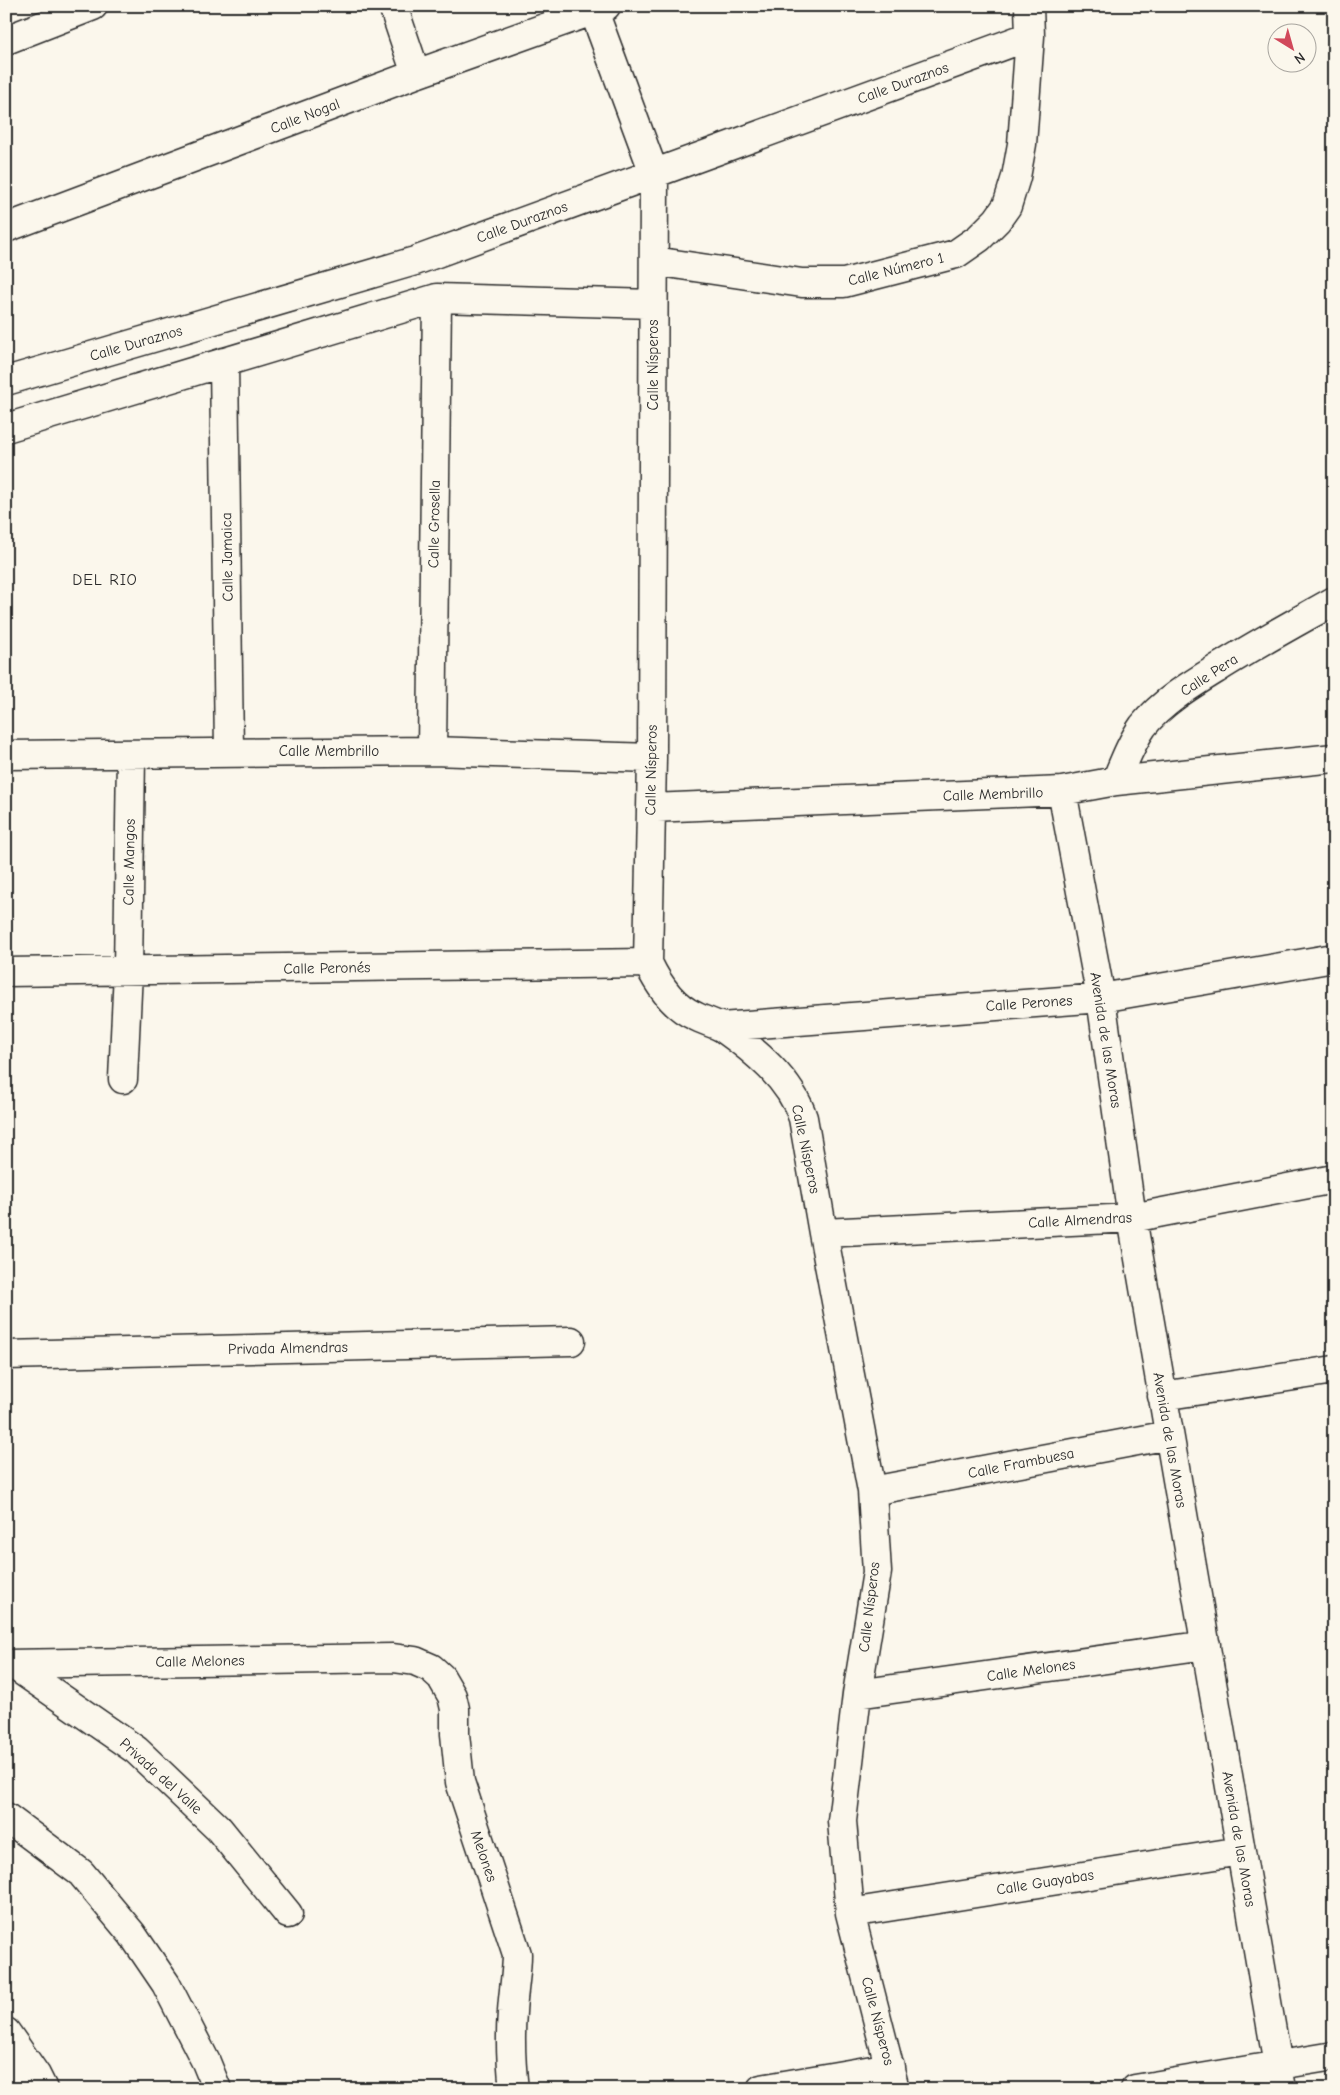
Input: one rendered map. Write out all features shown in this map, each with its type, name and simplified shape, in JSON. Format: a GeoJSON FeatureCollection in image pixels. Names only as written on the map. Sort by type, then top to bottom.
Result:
{"type":"FeatureCollection","features":[{"type":"Feature","properties":{"kind":"street"},"geometry":{"type":"LineString","coordinates":[[6,40],[93,6]]}},
{"type":"Feature","properties":{"kind":"street"},"geometry":{"type":"LineString","coordinates":[[393,6],[416,74]]}},
{"type":"Feature","properties":{"kind":"street","name":"Calle Número 1"},"geometry":{"type":"LineString","coordinates":[[654,261],[802,284],[844,283],[956,254],[985,232],[997,220],[1007,206],[1016,177],[1022,144],[1030,36],[1029,6]]}},
{"type":"Feature","properties":{"kind":"street","name":"Calle Nogal"},"geometry":{"type":"LineString","coordinates":[[6,228],[597,8]]}},
{"type":"Feature","properties":{"kind":"street","name":"Calle Nísperos"},"geometry":{"type":"LineString","coordinates":[[597,8],[654,173],[652,758],[648,963],[657,982],[680,1007],[692,1016],[721,1027],[769,1066],[798,1101],[803,1118],[822,1233],[872,1491],[876,1572],[857,1694],[842,1821],[850,1913],[893,2078]]}},
{"type":"Feature","properties":{"kind":"street","name":"Calle Duraznos"},"geometry":{"type":"LineString","coordinates":[[6,381],[415,261],[1030,36]]}},
{"type":"Feature","properties":{"kind":"street"},"geometry":{"type":"LineString","coordinates":[[6,428],[437,298],[654,304]]}},
{"type":"Feature","properties":{"kind":"street","name":"Calle Grosella"},"geometry":{"type":"LineString","coordinates":[[432,751],[437,298]]}},
{"type":"Feature","properties":{"kind":"street","name":"Calle Jamaica"},"geometry":{"type":"LineString","coordinates":[[224,362],[229,752]]}},
{"type":"Feature","properties":{"kind":"street","name":"Calle Pera"},"geometry":{"type":"LineString","coordinates":[[1116,781],[1132,743],[1158,709],[1222,665],[1334,601]]}},
{"type":"Feature","properties":{"kind":"street","name":"Calle Membrillo"},"geometry":{"type":"LineString","coordinates":[[6,755],[432,751],[652,758]]}},
{"type":"Feature","properties":{"kind":"street","name":"Calle Mangos"},"geometry":{"type":"LineString","coordinates":[[123,1079],[128,971],[131,754]]}},
{"type":"Feature","properties":{"kind":"street","name":"Calle Membrillo"},"geometry":{"type":"LineString","coordinates":[[651,808],[1062,790],[1116,781],[1334,758]]}},
{"type":"Feature","properties":{"kind":"street","name":"Avenida de las Moras"},"geometry":{"type":"LineString","coordinates":[[1062,790],[1101,998],[1132,1218],[1280,2077]]}},
{"type":"Feature","properties":{"kind":"street","name":"Calle Perones"},"geometry":{"type":"LineString","coordinates":[[721,1027],[1101,998],[1334,958]]}},
{"type":"Feature","properties":{"kind":"street","name":"Calle Peronés"},"geometry":{"type":"LineString","coordinates":[[6,972],[648,963]]}},
{"type":"Feature","properties":{"kind":"street","name":"Calle Almendras"},"geometry":{"type":"LineString","coordinates":[[822,1233],[1132,1218],[1334,1180]]}},
{"type":"Feature","properties":{"kind":"street","name":"Privada Almendras"},"geometry":{"type":"LineString","coordinates":[[6,1355],[571,1341]]}},
{"type":"Feature","properties":{"kind":"street"},"geometry":{"type":"LineString","coordinates":[[1162,1396],[1334,1370]]}},
{"type":"Feature","properties":{"kind":"street","name":"Calle Frambuesa"},"geometry":{"type":"LineString","coordinates":[[872,1491],[1169,1435]]}},
{"type":"Feature","properties":{"kind":"street","name":"Calle Melones"},"geometry":{"type":"LineString","coordinates":[[857,1694],[1206,1645]]}},
{"type":"Feature","properties":{"kind":"street","name":"Calle Melones"},"geometry":{"type":"LineString","coordinates":[[9,1664],[393,1658]]}},
{"type":"Feature","properties":{"kind":"street","name":"Melones"},"geometry":{"type":"LineString","coordinates":[[393,1658],[414,1661],[431,1668],[447,1686],[453,1703],[460,1782],[517,1954],[512,2011],[511,2063],[514,2089]]}},
{"type":"Feature","properties":{"kind":"street","name":"Privada del Valle"},"geometry":{"type":"LineString","coordinates":[[9,1664],[136,1750],[219,1830],[288,1914]]}},
{"type":"Feature","properties":{"kind":"street"},"geometry":{"type":"LineString","coordinates":[[6,1817],[37,1838],[81,1873],[132,1934],[166,1984],[206,2062],[217,2089]]}},
{"type":"Feature","properties":{"kind":"street","name":"Calle Guayabas"},"geometry":{"type":"LineString","coordinates":[[850,1913],[1241,1851]]}},
{"type":"Feature","properties":{"kind":"street"},"geometry":{"type":"LineString","coordinates":[[6,2032],[40,2082]]}},
{"type":"Feature","properties":{"kind":"street"},"geometry":{"type":"LineString","coordinates":[[1136,2089],[1280,2077],[1334,2056]]}},
{"type":"Feature","properties":{"kind":"street"},"geometry":{"type":"LineString","coordinates":[[6,2073],[40,2082]]}},
{"type":"Feature","properties":{"kind":"street"},"geometry":{"type":"LineString","coordinates":[[761,2089],[893,2078]]}},
{"type":"Feature","properties":{"kind":"district","name":"DEL RIO"},"geometry":{"type":"Point","coordinates":[105,579]}}]}
